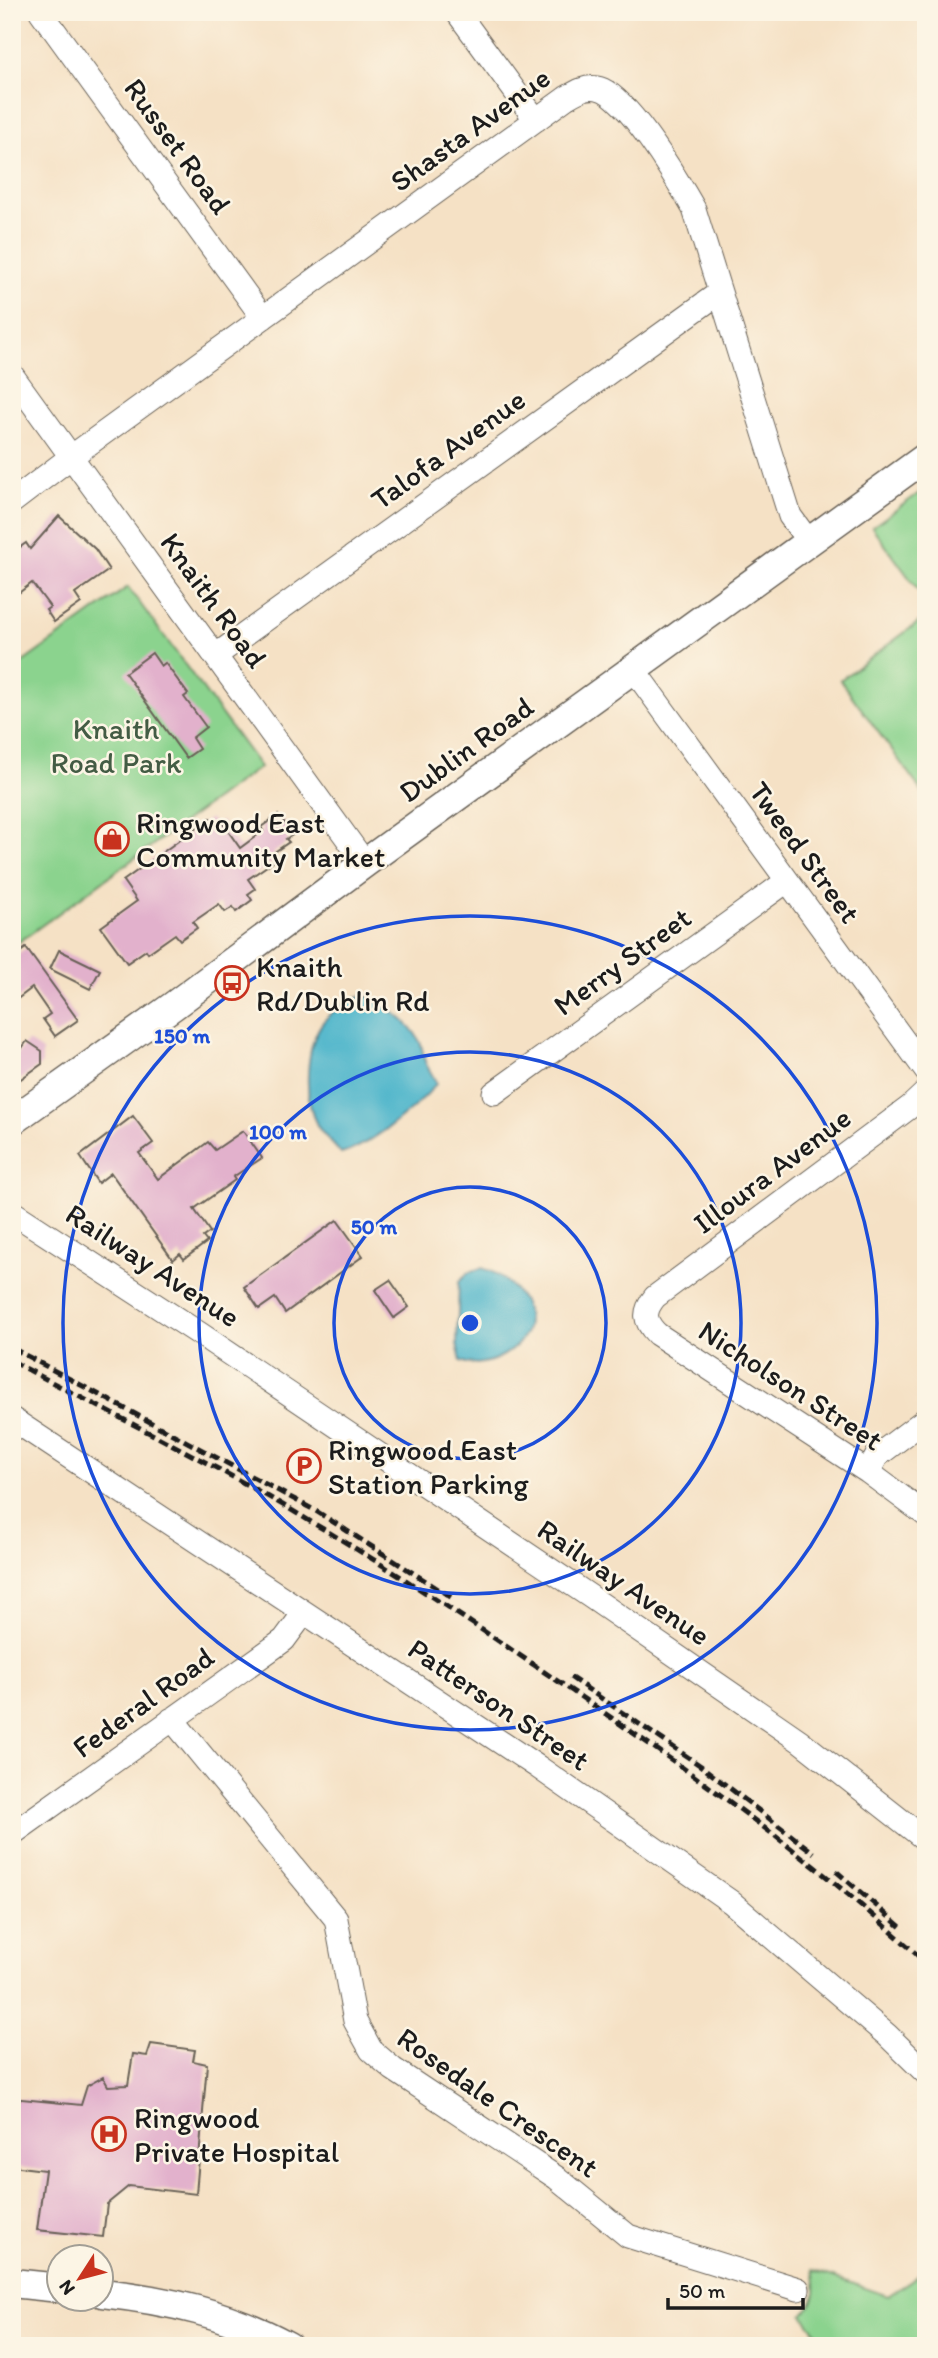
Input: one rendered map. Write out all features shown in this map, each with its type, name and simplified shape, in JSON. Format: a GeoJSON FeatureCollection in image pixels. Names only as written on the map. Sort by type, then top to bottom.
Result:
{"type":"FeatureCollection","features":[{"type":"Feature","properties":{"kind":"main road","name":"Dublin Road"},"geometry":{"type":"LineString","coordinates":[[12,1121],[926,457]]}},
{"type":"Feature","properties":{"kind":"main road"},"geometry":{"type":"LineString","coordinates":[[12,2283],[46,2287]]}},
{"type":"Feature","properties":{"kind":"main road"},"geometry":{"type":"LineString","coordinates":[[116,2295],[162,2300],[190,2307],[256,2328],[288,2346]]}},
{"type":"Feature","properties":{"kind":"street","name":"Russet Road"},"geometry":{"type":"LineString","coordinates":[[41,12],[263,318]]}},
{"type":"Feature","properties":{"kind":"street"},"geometry":{"type":"LineString","coordinates":[[457,12],[536,120]]}},
{"type":"Feature","properties":{"kind":"street","name":"Shasta Avenue"},"geometry":{"type":"LineString","coordinates":[[12,502],[536,120],[585,88],[599,88],[616,97],[676,177],[694,209],[790,516],[809,542]]}},
{"type":"Feature","properties":{"kind":"street","name":"Talofa Avenue"},"geometry":{"type":"LineString","coordinates":[[215,656],[719,293]]}},
{"type":"Feature","properties":{"kind":"street","name":"Knaith Road"},"geometry":{"type":"LineString","coordinates":[[12,375],[365,863]]}},
{"type":"Feature","properties":{"kind":"street","name":"Tweed Street"},"geometry":{"type":"LineString","coordinates":[[634,670],[926,1071]]}},
{"type":"Feature","properties":{"kind":"street","name":"Merry Street"},"geometry":{"type":"LineString","coordinates":[[494,1093],[787,881]]}},
{"type":"Feature","properties":{"kind":"street","name":"Illoura Avenue"},"geometry":{"type":"LineString","coordinates":[[655,1297],[910,1107],[926,1091]]}},
{"type":"Feature","properties":{"kind":"street","name":"Railway Avenue"},"geometry":{"type":"LineString","coordinates":[[12,1204],[33,1224]]}},
{"type":"Feature","properties":{"kind":"street","name":"Railway Avenue"},"geometry":{"type":"LineString","coordinates":[[12,1212],[211,1341],[602,1604],[800,1741],[926,1840]]}},
{"type":"Feature","properties":{"kind":"street","name":"Nicholson Street"},"geometry":{"type":"LineString","coordinates":[[655,1297],[646,1308],[646,1318],[648,1325],[657,1334],[868,1472],[926,1515]]}},
{"type":"Feature","properties":{"kind":"street"},"geometry":{"type":"LineString","coordinates":[[868,1472],[877,1456],[926,1419]]}},
{"type":"Feature","properties":{"kind":"street","name":"Patterson Street"},"geometry":{"type":"LineString","coordinates":[[14,1424],[538,1767],[731,1902],[887,2035],[926,2073]]}},
{"type":"Feature","properties":{"kind":"street","name":"Federal Road"},"geometry":{"type":"LineString","coordinates":[[12,1835],[285,1640],[304,1613]]}},
{"type":"Feature","properties":{"kind":"street","name":"Rosedale Crescent"},"geometry":{"type":"LineString","coordinates":[[172,1719],[336,1919],[355,2021],[371,2050],[393,2070],[557,2178],[628,2235],[798,2289]]}},
{"type":"Feature","properties":{"kind":"green space"},"geometry":{"type":"Polygon","coordinates":[[[922,491],[926,495],[926,601],[872,527],[922,491]]]}},
{"type":"Feature","properties":{"kind":"green space","name":"Knaith Road Park"},"geometry":{"type":"Polygon","coordinates":[[[128,587],[260,767],[12,947],[12,670],[128,587]]]}},
{"type":"Feature","properties":{"kind":"green space"},"geometry":{"type":"Polygon","coordinates":[[[926,617],[926,797],[840,680],[926,617]]]}},
{"type":"Feature","properties":{"kind":"green space"},"geometry":{"type":"Polygon","coordinates":[[[813,2270],[888,2296],[926,2270],[926,2346],[823,2346],[825,2344],[803,2315],[815,2294],[813,2270]]]}},
{"type":"Feature","properties":{"kind":"water"},"geometry":{"type":"Polygon","coordinates":[[[365,996],[389,1009],[416,1034],[436,1084],[392,1125],[365,1143],[341,1154],[319,1129],[313,1114],[308,1087],[310,1057],[318,1031],[328,1016],[343,1005],[365,996]]]}},
{"type":"Feature","properties":{"kind":"water"},"geometry":{"type":"Polygon","coordinates":[[[482,1268],[500,1276],[515,1290],[526,1308],[527,1328],[517,1345],[509,1352],[490,1361],[470,1363],[461,1361],[457,1344],[459,1281],[468,1273],[482,1268]]]}},
{"type":"Feature","properties":{"kind":"building"},"geometry":{"type":"Polygon","coordinates":[[[59,516],[95,549],[109,570],[75,594],[81,603],[54,622],[46,610],[50,607],[32,583],[12,598],[12,553],[26,543],[30,549],[59,516]]]}},
{"type":"Feature","properties":{"kind":"building"},"geometry":{"type":"Polygon","coordinates":[[[152,653],[161,666],[165,663],[188,694],[184,697],[206,727],[192,738],[199,749],[186,758],[125,673],[152,653]]]}},
{"type":"Feature","properties":{"kind":"building"},"geometry":{"type":"Polygon","coordinates":[[[278,815],[294,834],[286,839],[289,842],[273,853],[277,859],[248,879],[255,889],[248,894],[252,900],[236,912],[233,907],[225,912],[219,904],[193,922],[197,928],[180,940],[175,934],[148,953],[146,950],[127,963],[101,927],[137,901],[123,881],[210,818],[216,825],[221,821],[240,848],[263,831],[261,827],[278,815]]]}},
{"type":"Feature","properties":{"kind":"building"},"geometry":{"type":"Polygon","coordinates":[[[26,948],[78,1020],[55,1036],[43,1019],[50,1014],[32,988],[12,1003],[12,958],[26,948]]]}},
{"type":"Feature","properties":{"kind":"building"},"geometry":{"type":"Polygon","coordinates":[[[59,950],[100,970],[90,989],[50,969],[59,950]]]}},
{"type":"Feature","properties":{"kind":"building"},"geometry":{"type":"Polygon","coordinates":[[[27,1041],[42,1051],[42,1064],[12,1085],[12,1062],[27,1041]]]}},
{"type":"Feature","properties":{"kind":"building"},"geometry":{"type":"Polygon","coordinates":[[[133,1116],[153,1143],[139,1153],[158,1179],[208,1142],[215,1150],[243,1131],[262,1158],[233,1177],[235,1180],[194,1209],[210,1232],[203,1237],[207,1242],[184,1259],[180,1254],[173,1260],[111,1173],[98,1183],[80,1156],[133,1116]]]}},
{"type":"Feature","properties":{"kind":"building"},"geometry":{"type":"Polygon","coordinates":[[[337,1220],[363,1256],[285,1313],[275,1298],[259,1309],[244,1287],[337,1220]]]}},
{"type":"Feature","properties":{"kind":"building"},"geometry":{"type":"Polygon","coordinates":[[[390,1280],[409,1307],[394,1318],[375,1290],[390,1280]]]}},
{"type":"Feature","properties":{"kind":"building"},"geometry":{"type":"Polygon","coordinates":[[[151,2044],[195,2050],[193,2061],[207,2064],[196,2194],[129,2186],[107,2204],[103,2237],[37,2230],[45,2170],[12,2166],[12,2098],[81,2105],[87,2086],[103,2077],[108,2086],[128,2085],[133,2054],[147,2056],[151,2044]]]}},
{"type":"Feature","properties":{"kind":"railway"},"geometry":{"type":"LineString","coordinates":[[12,1348],[316,1511],[454,1599]]}},
{"type":"Feature","properties":{"kind":"railway"},"geometry":{"type":"LineString","coordinates":[[12,1361],[276,1501],[515,1652],[758,1823],[844,1891],[926,1963]]}},
{"type":"Feature","properties":{"kind":"railway"},"geometry":{"type":"LineString","coordinates":[[570,1677],[701,1766],[814,1853]]}},
{"type":"Feature","properties":{"kind":"railway"},"geometry":{"type":"LineString","coordinates":[[836,1871],[902,1928]]}},
{"type":"Feature","properties":{"kind":"place","name":"Ringwood East Community Market"},"geometry":{"type":"Point","coordinates":[112,839]}},
{"type":"Feature","properties":{"kind":"place","name":"Knaith Rd/Dublin Rd"},"geometry":{"type":"Point","coordinates":[232,983]}},
{"type":"Feature","properties":{"kind":"place","name":"Ringwood East Station Parking"},"geometry":{"type":"Point","coordinates":[304,1466]}},
{"type":"Feature","properties":{"kind":"place","name":"Ringwood Private Hospital"},"geometry":{"type":"Point","coordinates":[109,2134]}}]}
